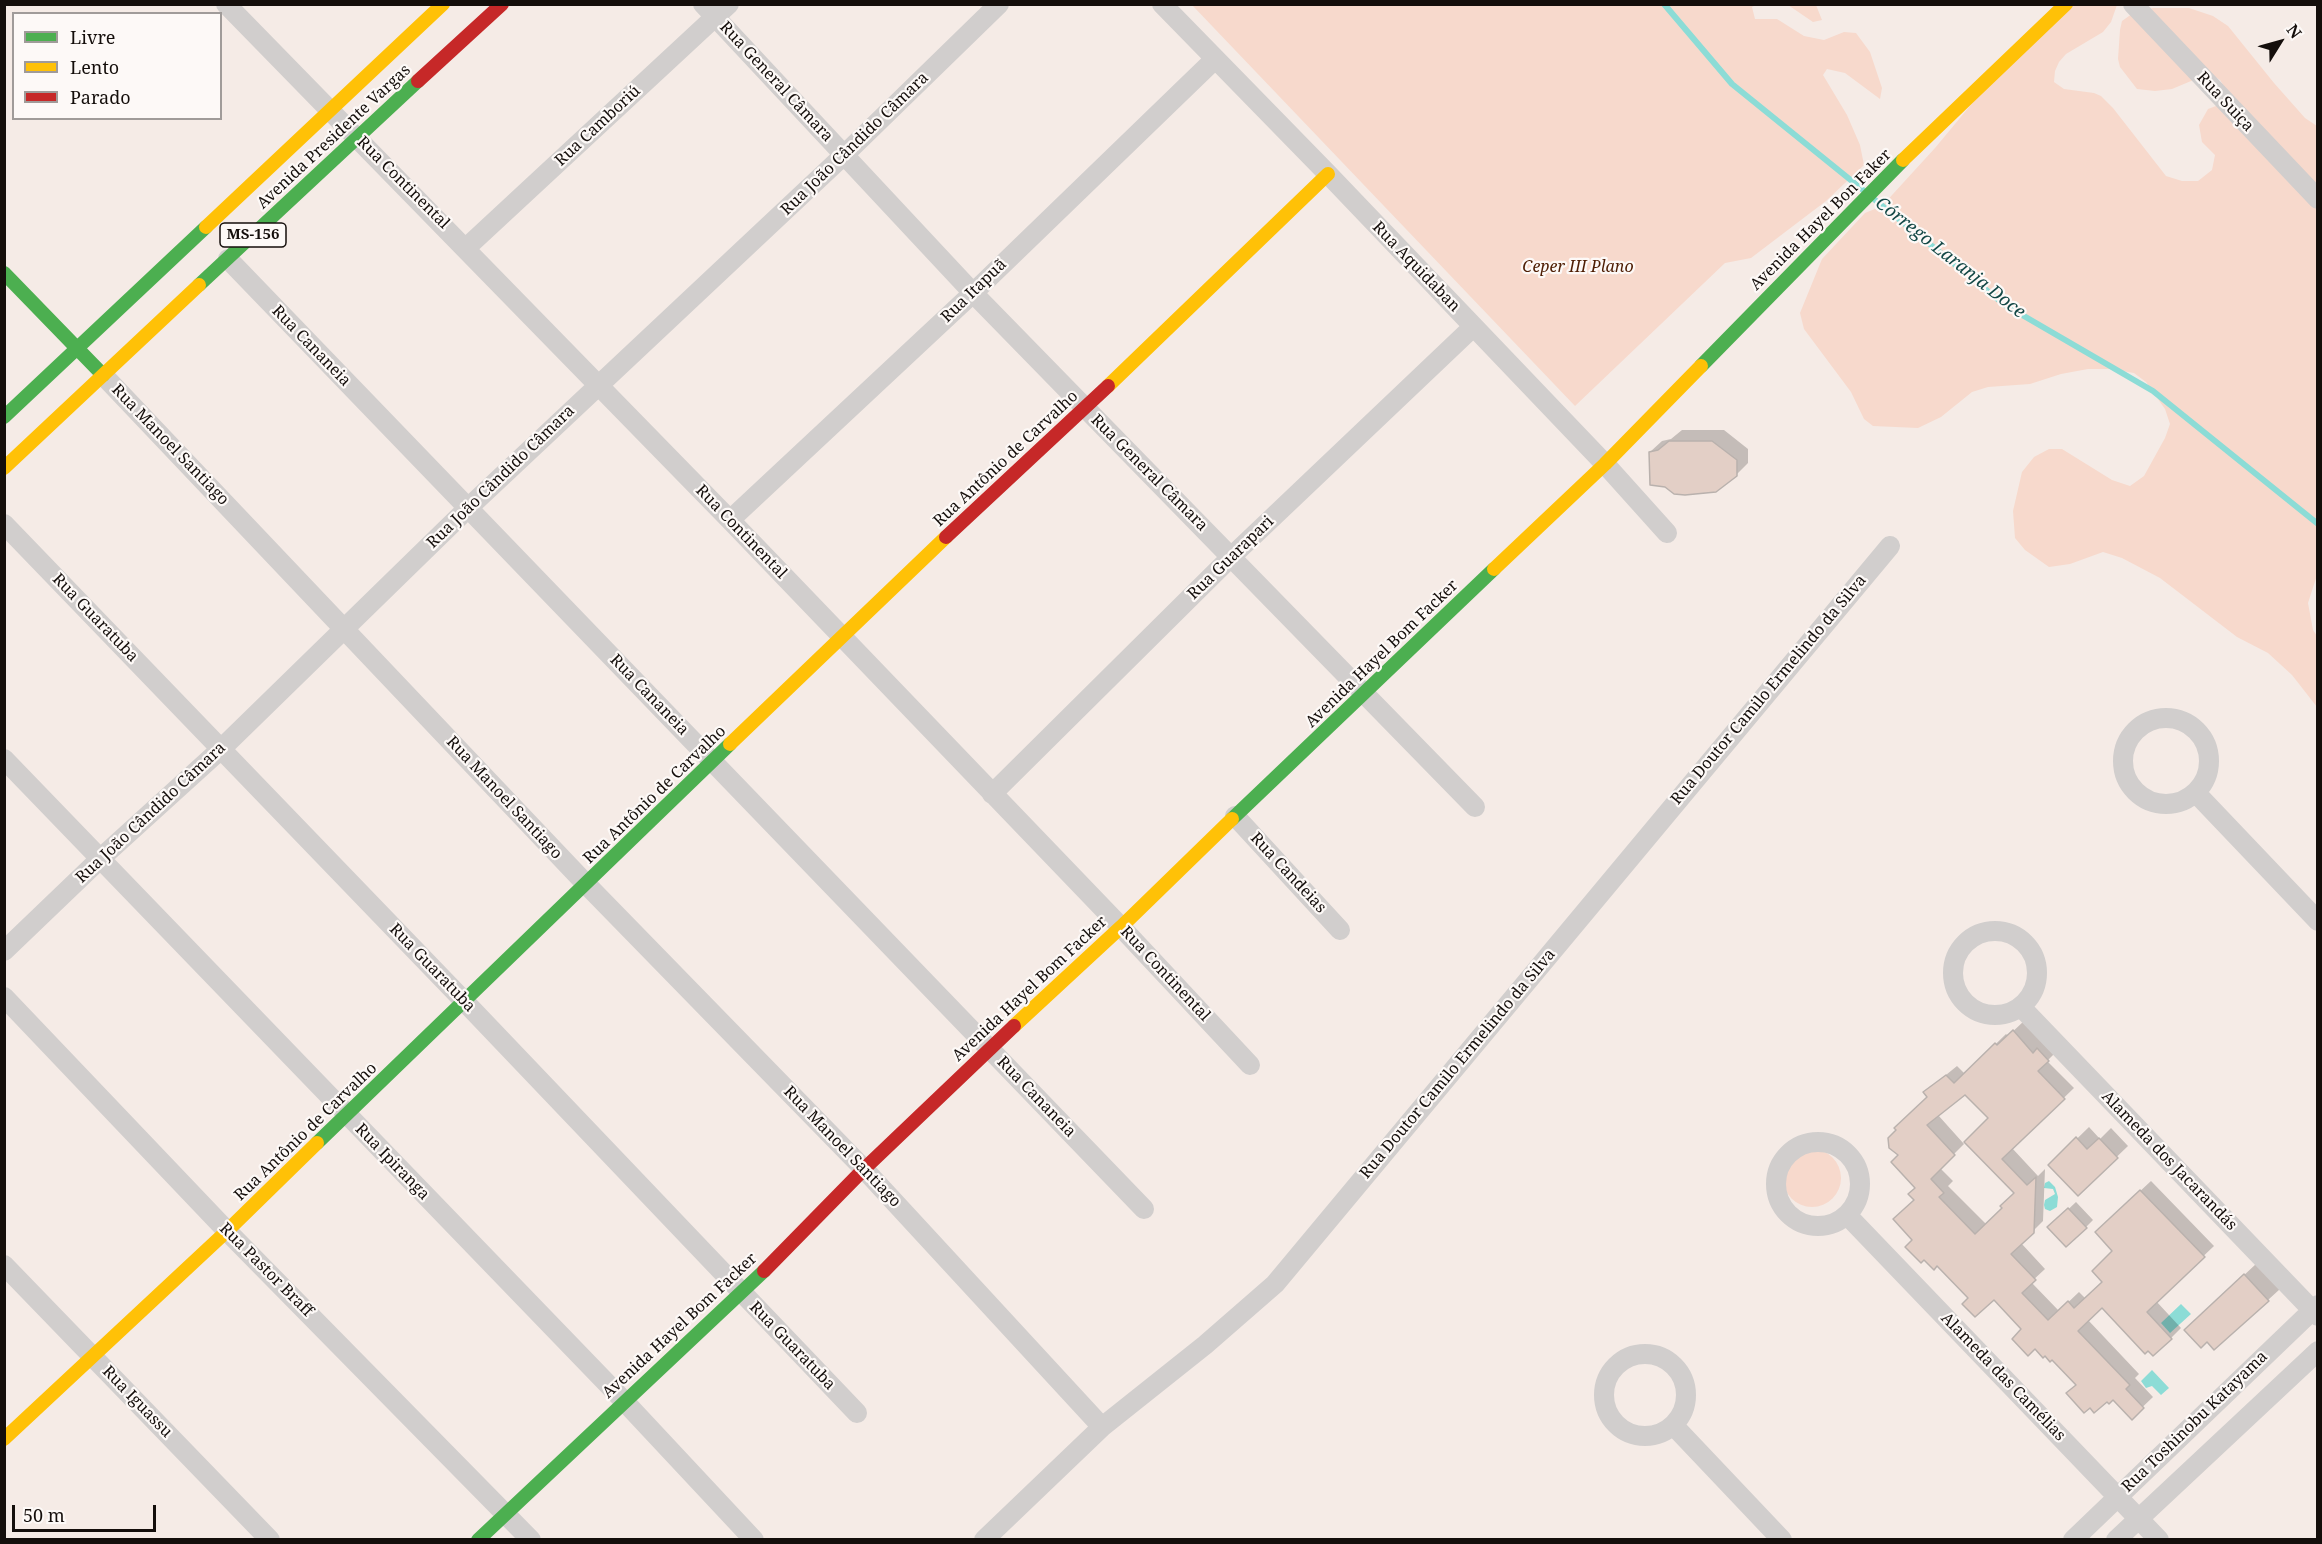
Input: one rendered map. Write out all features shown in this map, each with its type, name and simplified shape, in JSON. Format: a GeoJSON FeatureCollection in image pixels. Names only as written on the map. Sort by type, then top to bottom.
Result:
{"type":"FeatureCollection","features":[{"type":"Feature","properties":{"kind":"street","name":"Rua Continental"},"geometry":{"type":"LineString","coordinates":[[226,4],[730,520],[1121,927],[1250,1065]]}},
{"type":"Feature","properties":{"kind":"street","name":"Avenida Presidente Vargas"},"geometry":{"type":"LineString","coordinates":[[4,417],[443,4]]}},
{"type":"Feature","properties":{"kind":"street","name":"Avenida Presidente Vargas"},"geometry":{"type":"LineString","coordinates":[[4,468],[502,4]]}},
{"type":"Feature","properties":{"kind":"street","name":"Rua João Cândido Câmara"},"geometry":{"type":"LineString","coordinates":[[4,951],[100,858],[221,749],[467,509],[844,155],[999,4]]}},
{"type":"Feature","properties":{"kind":"street","name":"Rua Aquidaban"},"geometry":{"type":"LineString","coordinates":[[1162,4],[1605,464],[1667,533]]}},
{"type":"Feature","properties":{"kind":"street","name":"Avenida Hayel Bon Faker"},"geometry":{"type":"LineString","coordinates":[[1605,464],[1889,173],[2066,4]]}},
{"type":"Feature","properties":{"kind":"street","name":"Rua Suiça"},"geometry":{"type":"LineString","coordinates":[[2133,4],[2318,198]]}},
{"type":"Feature","properties":{"kind":"street","name":"Rua General Câmara"},"geometry":{"type":"LineString","coordinates":[[716,9],[844,155],[973,293],[1475,807]]}},
{"type":"Feature","properties":{"kind":"street","name":"Rua Camboriú"},"geometry":{"type":"LineString","coordinates":[[466,248],[716,9]]}},
{"type":"Feature","properties":{"kind":"street","name":"Rua Itapuã"},"geometry":{"type":"LineString","coordinates":[[730,520],[973,293],[1215,59]]}},
{"type":"Feature","properties":{"kind":"street","name":"Rua Antônio de Carvalho"},"geometry":{"type":"LineString","coordinates":[[4,1439],[227,1231],[841,636],[1085,408],[1328,174]]}},
{"type":"Feature","properties":{"kind":"street","name":"Rua Cananeia"},"geometry":{"type":"LineString","coordinates":[[228,259],[1144,1209]]}},
{"type":"Feature","properties":{"kind":"street","name":"Rua Manoel Santiago"},"geometry":{"type":"LineString","coordinates":[[4,273],[78,348],[586,884],[864,1169],[1102,1427]]}},
{"type":"Feature","properties":{"kind":"street","name":"Rua Guarapari"},"geometry":{"type":"LineString","coordinates":[[992,794],[1231,557],[1473,327]]}},
{"type":"Feature","properties":{"kind":"street","name":"Avenida Hayel Bom Facker"},"geometry":{"type":"LineString","coordinates":[[478,1539],[741,1294],[864,1169],[1121,927],[1605,464]]}},
{"type":"Feature","properties":{"kind":"street","name":"Rua Guaratuba"},"geometry":{"type":"LineString","coordinates":[[4,525],[464,1001],[741,1294],[857,1413]]}},
{"type":"Feature","properties":{"kind":"street","name":"Rua Doutor Camilo Ermelindo da Silva"},"geometry":{"type":"LineString","coordinates":[[984,1539],[1102,1427],[1205,1346],[1275,1284],[1890,546]]}},
{"type":"Feature","properties":{"kind":"street"},"geometry":{"type":"LineString","coordinates":[[2158,718],[2179,720],[2197,730],[2205,741],[2209,762],[2204,782],[2196,793],[2184,801],[2169,804],[2155,803],[2136,791],[2124,772],[2123,758],[2126,744],[2134,731],[2145,722],[2158,718]]}},
{"type":"Feature","properties":{"kind":"street","name":"Rua Ipiranga"},"geometry":{"type":"LineString","coordinates":[[4,759],[624,1401],[754,1539]]}},
{"type":"Feature","properties":{"kind":"street"},"geometry":{"type":"LineString","coordinates":[[2196,793],[2318,921]]}},
{"type":"Feature","properties":{"kind":"street","name":"Rua Candeias"},"geometry":{"type":"LineString","coordinates":[[1235,816],[1340,930]]}},
{"type":"Feature","properties":{"kind":"street"},"geometry":{"type":"LineString","coordinates":[[2000,931],[2014,935],[2025,943],[2033,955],[2037,976],[2031,996],[2021,1006],[2009,1013],[1996,1015],[1982,1013],[1970,1007],[1961,997],[1955,985],[1953,971],[1962,946],[1973,937],[1986,932],[2000,931]]}},
{"type":"Feature","properties":{"kind":"street","name":"Rua Pastor Braff"},"geometry":{"type":"LineString","coordinates":[[4,997],[227,1231],[531,1539]]}},
{"type":"Feature","properties":{"kind":"street","name":"Alameda dos Jacarandás"},"geometry":{"type":"LineString","coordinates":[[2021,1006],[2316,1311]]}},
{"type":"Feature","properties":{"kind":"street"},"geometry":{"type":"LineString","coordinates":[[1810,1142],[1823,1142],[1848,1153],[1856,1164],[1860,1177],[1860,1191],[1856,1204],[1847,1215],[1836,1223],[1822,1226],[1808,1225],[1794,1219],[1784,1209],[1777,1189],[1779,1168],[1786,1156],[1797,1147],[1810,1142]]}},
{"type":"Feature","properties":{"kind":"street","name":"Alameda das Camélias"},"geometry":{"type":"LineString","coordinates":[[1847,1215],[2159,1539]]}},
{"type":"Feature","properties":{"kind":"street","name":"Rua Iguassu"},"geometry":{"type":"LineString","coordinates":[[4,1265],[270,1539]]}},
{"type":"Feature","properties":{"kind":"street","name":"Rua Toshinobu Katayama"},"geometry":{"type":"LineString","coordinates":[[2073,1539],[2316,1311]]}},
{"type":"Feature","properties":{"kind":"street","name":"Rua Toshinobu Katayama"},"geometry":{"type":"LineString","coordinates":[[2116,1539],[2318,1351]]}},
{"type":"Feature","properties":{"kind":"street"},"geometry":{"type":"LineString","coordinates":[[1652,1354],[1671,1363],[1681,1373],[1686,1387],[1687,1401],[1683,1414],[1674,1426],[1663,1433],[1644,1437],[1624,1431],[1614,1423],[1607,1412],[1604,1399],[1605,1386],[1609,1374],[1619,1363],[1631,1356],[1652,1354]]}},
{"type":"Feature","properties":{"kind":"street"},"geometry":{"type":"LineString","coordinates":[[1674,1426],[1782,1539]]}},
{"type":"Feature","properties":{"kind":"green space","name":"Ceper III Plano"},"geometry":{"type":"Polygon","coordinates":[[[1192,5],[1756,5],[1752,7],[1755,19],[1777,19],[1804,36],[1824,40],[1844,32],[1856,33],[1870,52],[1882,88],[1880,99],[1845,73],[1827,69],[1823,75],[1847,115],[1860,145],[1864,165],[1826,201],[1751,258],[1725,263],[1575,406],[1192,5]]]}},
{"type":"Feature","properties":{"kind":"green space"},"geometry":{"type":"Polygon","coordinates":[[[1788,5],[1816,5],[1822,20],[1813,22],[1788,5]]]}},
{"type":"Feature","properties":{"kind":"green space"},"geometry":{"type":"Polygon","coordinates":[[[2054,5],[2117,5],[2111,22],[2103,32],[2066,54],[2059,62],[2054,82],[2064,89],[2101,96],[2166,176],[2182,181],[2198,181],[2212,170],[2215,155],[2202,142],[2199,125],[2208,109],[2224,103],[2225,88],[2220,80],[2212,75],[2203,76],[2172,89],[2155,91],[2137,89],[2120,67],[2118,59],[2122,21],[2136,11],[2153,8],[2189,8],[2213,16],[2228,26],[2305,118],[2317,126],[2318,572],[2308,603],[2313,630],[2317,636],[2317,707],[2292,675],[2268,653],[2237,637],[2160,578],[2122,558],[2103,552],[2070,564],[2049,567],[2025,550],[2015,538],[2013,511],[2022,472],[2034,457],[2049,449],[2062,449],[2112,480],[2130,486],[2144,476],[2170,424],[2165,409],[2146,382],[2134,373],[2110,369],[2088,369],[2061,374],[2030,384],[1988,387],[1972,392],[1941,417],[1918,428],[1873,426],[1864,419],[1851,392],[1804,329],[1800,313],[1822,259],[1865,213],[1882,206],[1935,148],[2054,5]]]}},
{"type":"Feature","properties":{"kind":"green space"},"geometry":{"type":"Polygon","coordinates":[[[1812,1149],[1823,1151],[1833,1157],[1839,1167],[1841,1178],[1839,1189],[1833,1199],[1823,1205],[1812,1207],[1801,1205],[1791,1199],[1785,1189],[1783,1178],[1785,1167],[1791,1157],[1801,1151],[1812,1149]]]}},
{"type":"Feature","properties":{"kind":"water"},"geometry":{"type":"Polygon","coordinates":[[[2049,1181],[2055,1187],[2058,1197],[2057,1207],[2050,1211],[2045,1209],[2044,1205],[2045,1200],[2055,1194],[2053,1189],[2044,1188],[2045,1183],[2049,1181]]]}},
{"type":"Feature","properties":{"kind":"water"},"geometry":{"type":"Polygon","coordinates":[[[2181,1304],[2191,1314],[2170,1333],[2161,1323],[2181,1304]]]}},
{"type":"Feature","properties":{"kind":"water"},"geometry":{"type":"Polygon","coordinates":[[[2152,1370],[2169,1388],[2161,1395],[2152,1386],[2146,1388],[2141,1381],[2152,1370]]]}},
{"type":"Feature","properties":{"kind":"building"},"geometry":{"type":"Polygon","coordinates":[[[1669,441],[1712,441],[1737,460],[1737,476],[1716,492],[1674,494],[1665,487],[1650,485],[1649,452],[1658,450],[1669,441]]]}},
{"type":"Feature","properties":{"kind":"building"},"geometry":{"type":"Polygon","coordinates":[[[2013,1030],[2033,1053],[2037,1048],[2049,1061],[2038,1071],[2065,1099],[2002,1159],[2027,1185],[2036,1177],[2034,1233],[2011,1254],[2036,1280],[2022,1293],[2048,1320],[2068,1301],[2074,1308],[2102,1282],[2092,1271],[2112,1251],[2095,1232],[2140,1190],[2205,1257],[2147,1312],[2172,1339],[2153,1356],[2148,1351],[2145,1354],[2102,1308],[2078,1331],[2130,1385],[2126,1389],[2144,1408],[2132,1420],[2113,1400],[2094,1413],[2090,1408],[2084,1413],[2066,1393],[2076,1385],[2052,1360],[2050,1362],[2045,1356],[2043,1358],[2035,1349],[2028,1356],[2012,1339],[2021,1329],[1994,1300],[1975,1317],[1962,1304],[1968,1298],[1937,1266],[1934,1270],[1924,1260],[1921,1263],[1905,1247],[1912,1240],[1893,1219],[1914,1200],[1908,1194],[1915,1188],[1891,1162],[1898,1155],[1889,1148],[1888,1138],[1896,1130],[1894,1128],[1927,1097],[1923,1092],[1946,1075],[1954,1083],[1995,1043],[1997,1045],[2013,1030]],[[1965,1095],[1927,1125],[1955,1155],[1931,1179],[1944,1193],[1939,1197],[1975,1234],[2014,1193],[1964,1142],[1988,1118],[1965,1095]]]}},
{"type":"Feature","properties":{"kind":"building"},"geometry":{"type":"Polygon","coordinates":[[[2076,1137],[2087,1149],[2099,1138],[2118,1158],[2078,1196],[2048,1165],[2076,1137]]]}},
{"type":"Feature","properties":{"kind":"building"},"geometry":{"type":"Polygon","coordinates":[[[2068,1208],[2087,1228],[2066,1247],[2047,1227],[2068,1208]]]}},
{"type":"Feature","properties":{"kind":"building"},"geometry":{"type":"Polygon","coordinates":[[[2244,1274],[2269,1301],[2214,1350],[2207,1342],[2201,1348],[2184,1330],[2244,1274]]]}},
{"type":"Feature","properties":{"kind":"waterway","name":"Córrego Laranja Doce"},"geometry":{"type":"LineString","coordinates":[[1664,4],[1732,84],[1863,190]]}},
{"type":"Feature","properties":{"kind":"waterway","name":"Córrego Laranja Doce"},"geometry":{"type":"LineString","coordinates":[[1875,200],[2005,305],[2153,391],[2318,524]]}},
{"type":"Feature","properties":{"kind":"traffic: fast"},"geometry":{"type":"LineString","coordinates":[[199,285],[418,81]]}},
{"type":"Feature","properties":{"kind":"traffic: fast"},"geometry":{"type":"LineString","coordinates":[[1701,366],[1903,160]]}},
{"type":"Feature","properties":{"kind":"traffic: fast"},"geometry":{"type":"LineString","coordinates":[[4,417],[206,227]]}},
{"type":"Feature","properties":{"kind":"traffic: fast"},"geometry":{"type":"LineString","coordinates":[[4,273],[103,375]]}},
{"type":"Feature","properties":{"kind":"traffic: fast"},"geometry":{"type":"LineString","coordinates":[[1232,819],[1494,569]]}},
{"type":"Feature","properties":{"kind":"traffic: fast"},"geometry":{"type":"LineString","coordinates":[[317,1143],[730,744]]}},
{"type":"Feature","properties":{"kind":"traffic: fast"},"geometry":{"type":"LineString","coordinates":[[478,1540],[764,1271]]}},
{"type":"Feature","properties":{"kind":"traffic: slow"},"geometry":{"type":"LineString","coordinates":[[206,227],[443,4]]}},
{"type":"Feature","properties":{"kind":"traffic: slow"},"geometry":{"type":"LineString","coordinates":[[1903,160],[2066,4]]}},
{"type":"Feature","properties":{"kind":"traffic: slow"},"geometry":{"type":"LineString","coordinates":[[1108,386],[1328,174]]}},
{"type":"Feature","properties":{"kind":"traffic: slow"},"geometry":{"type":"LineString","coordinates":[[4,468],[199,285]]}},
{"type":"Feature","properties":{"kind":"traffic: slow"},"geometry":{"type":"LineString","coordinates":[[1494,569],[1605,464],[1701,366]]}},
{"type":"Feature","properties":{"kind":"traffic: slow"},"geometry":{"type":"LineString","coordinates":[[730,744],[946,537]]}},
{"type":"Feature","properties":{"kind":"traffic: slow"},"geometry":{"type":"LineString","coordinates":[[1014,1026],[1121,927],[1232,819]]}},
{"type":"Feature","properties":{"kind":"traffic: slow"},"geometry":{"type":"LineString","coordinates":[[4,1439],[227,1231],[317,1143]]}},
{"type":"Feature","properties":{"kind":"traffic: jam"},"geometry":{"type":"LineString","coordinates":[[418,81],[502,4]]}},
{"type":"Feature","properties":{"kind":"traffic: jam"},"geometry":{"type":"LineString","coordinates":[[946,537],[1108,386]]}},
{"type":"Feature","properties":{"kind":"traffic: jam"},"geometry":{"type":"LineString","coordinates":[[764,1271],[864,1169],[1014,1026]]}}]}
